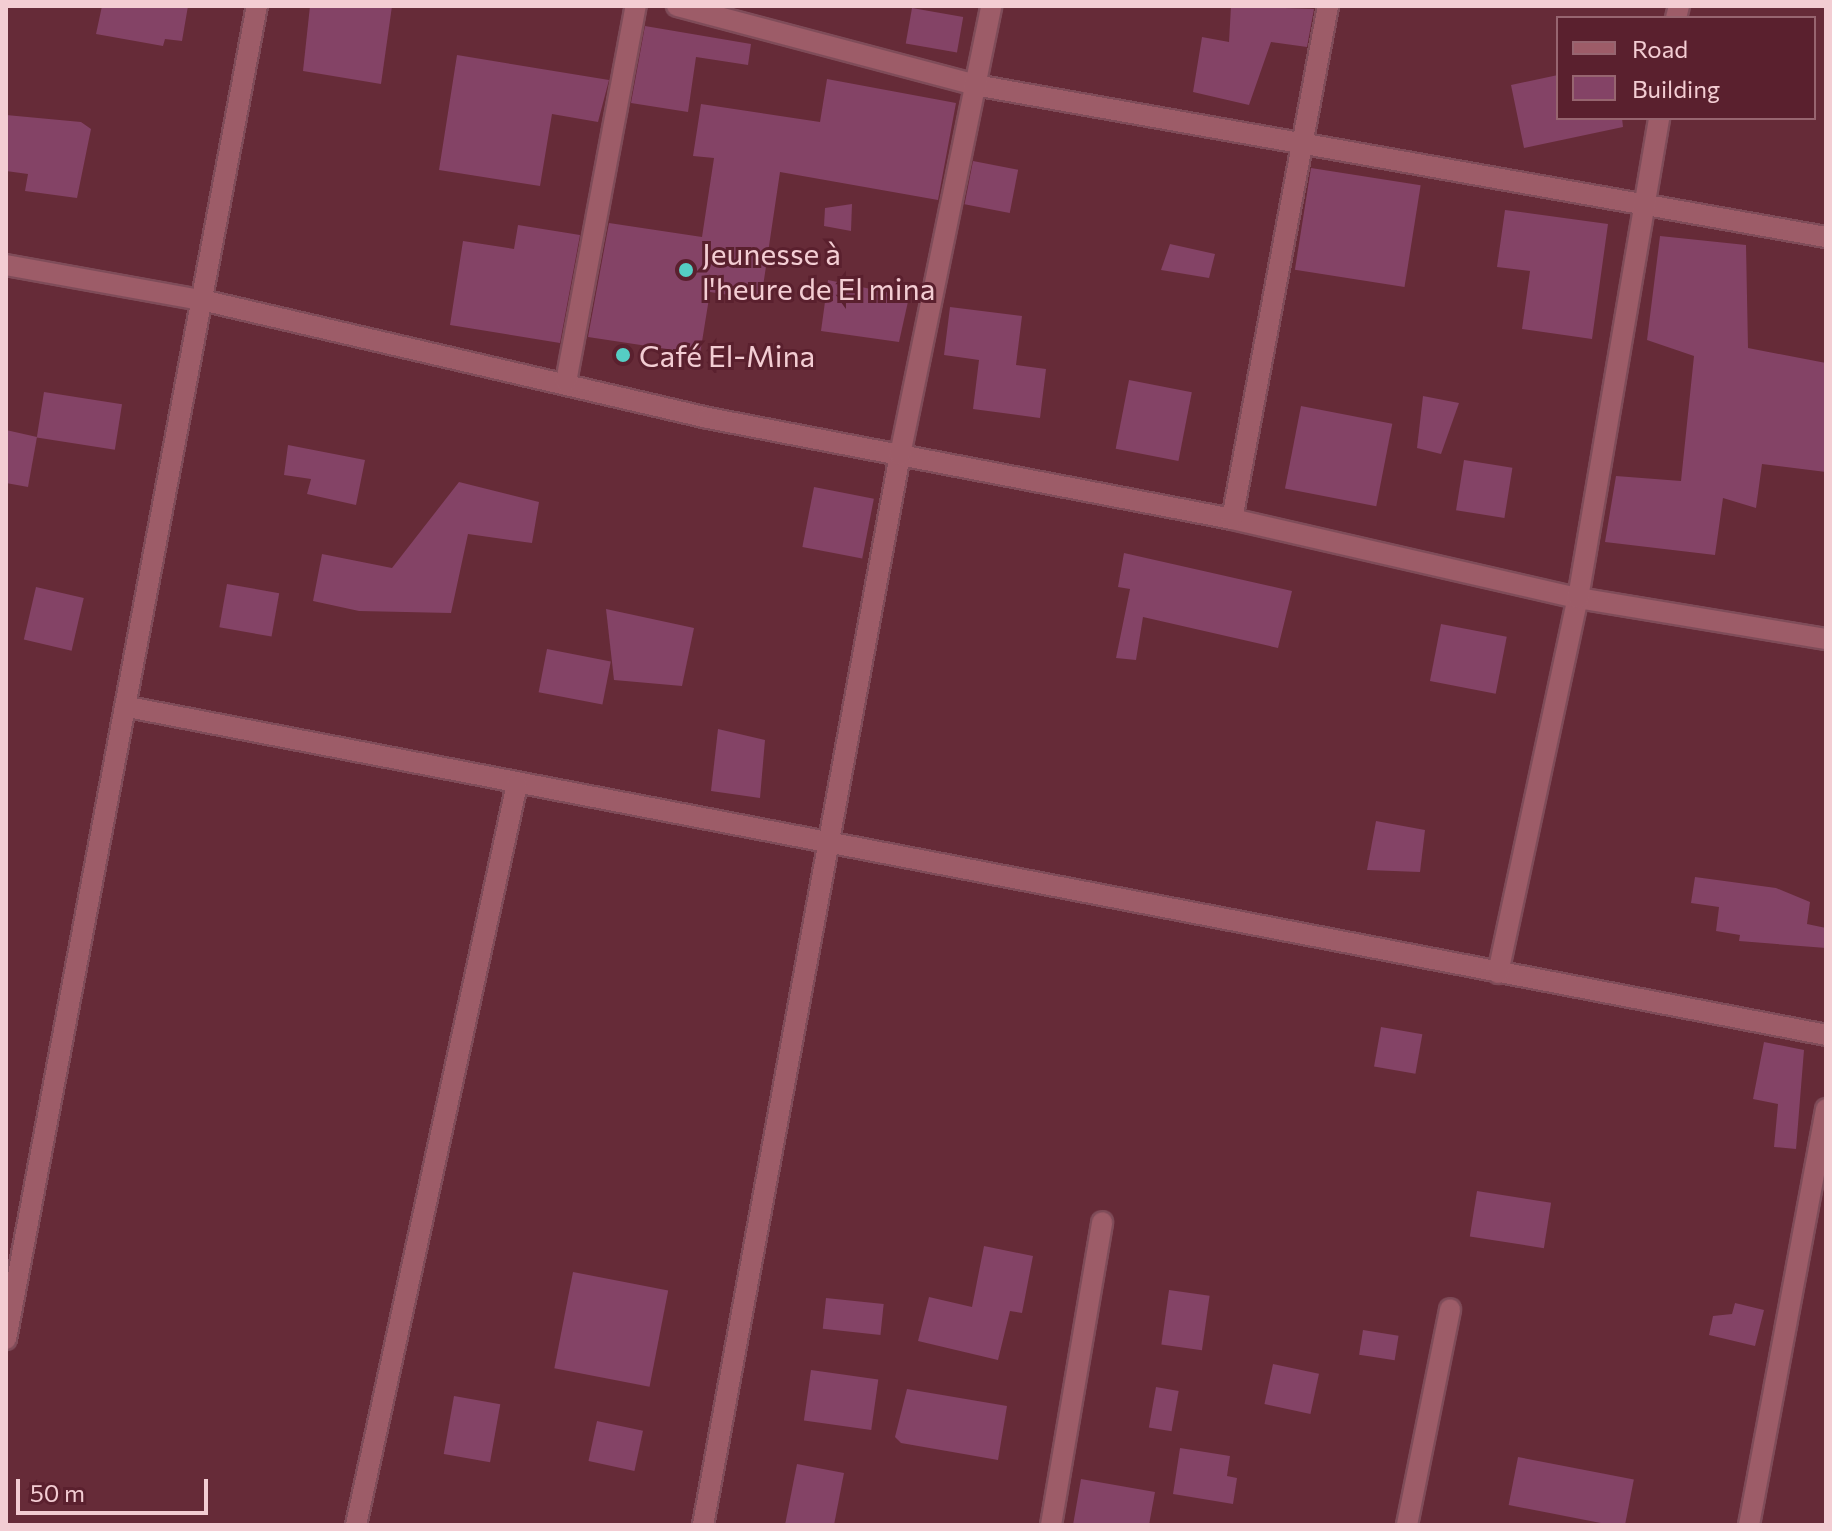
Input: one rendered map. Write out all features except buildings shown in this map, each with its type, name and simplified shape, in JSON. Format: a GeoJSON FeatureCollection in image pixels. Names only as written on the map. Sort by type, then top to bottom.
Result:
{"type":"FeatureCollection","features":[{"type":"Feature","properties":{"kind":"street"},"geometry":{"type":"LineString","coordinates":[[6,1339],[206,301],[257,6]]}},
{"type":"Feature","properties":{"kind":"street"},"geometry":{"type":"LineString","coordinates":[[566,382],[636,6]]}},
{"type":"Feature","properties":{"kind":"street"},"geometry":{"type":"LineString","coordinates":[[677,6],[975,85],[1645,200],[1826,237]]}},
{"type":"Feature","properties":{"kind":"street"},"geometry":{"type":"LineString","coordinates":[[703,1525],[900,455],[991,6]]}},
{"type":"Feature","properties":{"kind":"street"},"geometry":{"type":"LineString","coordinates":[[1232,519],[1328,6]]}},
{"type":"Feature","properties":{"kind":"street"},"geometry":{"type":"LineString","coordinates":[[1498,973],[1578,598],[1659,120]]}},
{"type":"Feature","properties":{"kind":"street"},"geometry":{"type":"LineString","coordinates":[[6,265],[206,301],[900,455],[1232,519],[1578,598],[1826,639]]}},
{"type":"Feature","properties":{"kind":"street"},"geometry":{"type":"LineString","coordinates":[[128,707],[829,846],[1826,1035]]}},
{"type":"Feature","properties":{"kind":"street"},"geometry":{"type":"LineString","coordinates":[[356,1525],[517,784]]}},
{"type":"Feature","properties":{"kind":"street"},"geometry":{"type":"LineString","coordinates":[[1749,1525],[1826,1109]]}},
{"type":"Feature","properties":{"kind":"street"},"geometry":{"type":"LineString","coordinates":[[1051,1525],[1102,1222]]}},
{"type":"Feature","properties":{"kind":"street"},"geometry":{"type":"LineString","coordinates":[[1407,1525],[1450,1309]]}},
{"type":"Feature","properties":{"kind":"place","name":"Jeunesse à l'heure de El mina"},"geometry":{"type":"Point","coordinates":[686,270]}},
{"type":"Feature","properties":{"kind":"place","name":"Café El-Mina"},"geometry":{"type":"Point","coordinates":[623,355]}}]}
